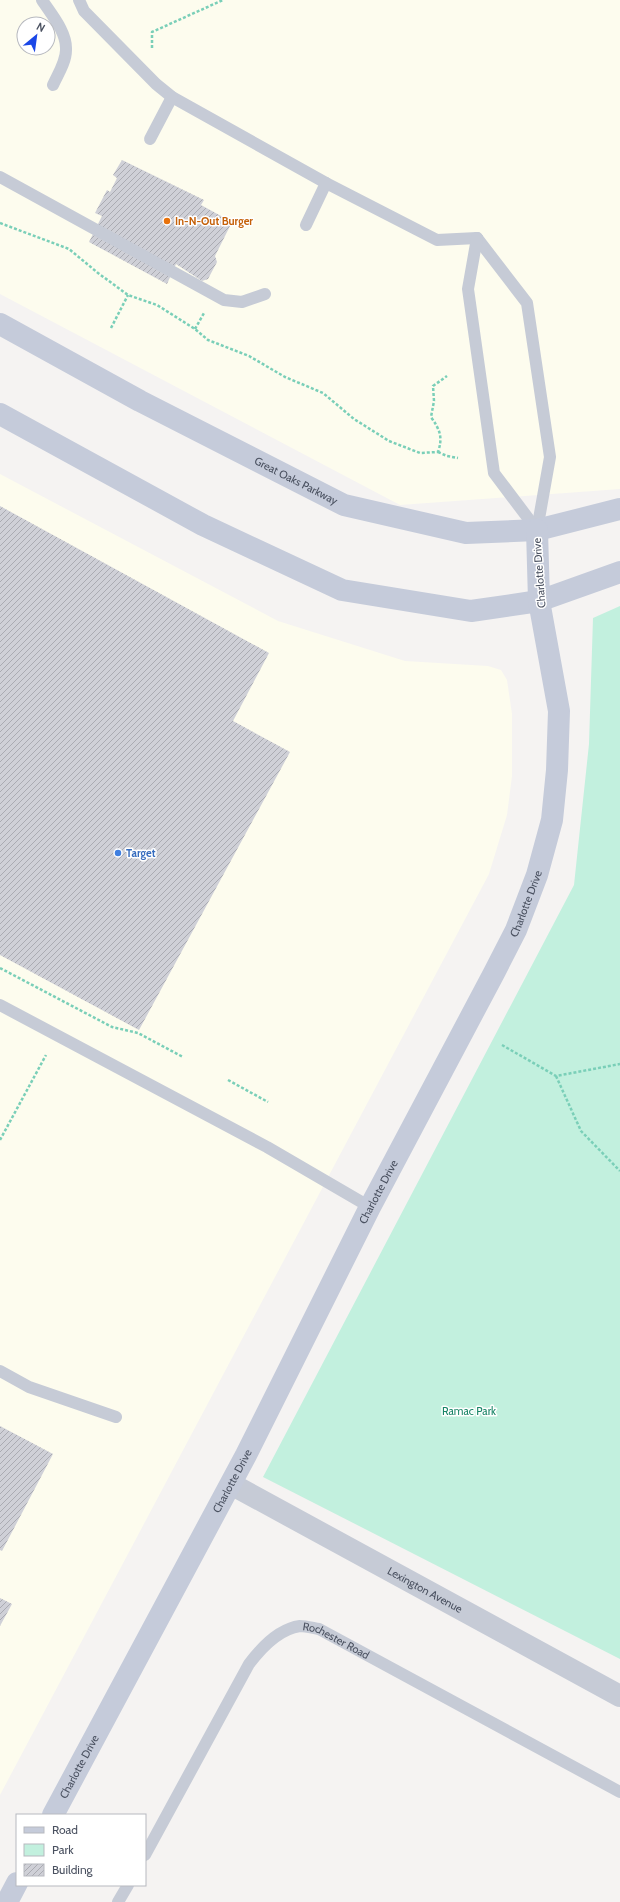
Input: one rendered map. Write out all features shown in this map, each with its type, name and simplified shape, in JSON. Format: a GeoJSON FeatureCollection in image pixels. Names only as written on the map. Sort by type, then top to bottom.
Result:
{"type":"FeatureCollection","features":[{"type":"Feature","properties":{"kind":"street","name":"Great Oaks Parkway"},"geometry":{"type":"LineString","coordinates":[[0,324],[140,401],[344,505],[466,532],[537,530],[620,509]]}},
{"type":"Feature","properties":{"kind":"street"},"geometry":{"type":"LineString","coordinates":[[0,414],[203,525],[342,590],[471,611],[540,601],[620,572]]}},
{"type":"Feature","properties":{"kind":"street","name":"Charlotte Drive"},"geometry":{"type":"LineString","coordinates":[[54,1814],[231,1484],[370,1207],[516,930],[537,875],[552,820],[557,770],[558,711],[540,601],[537,530]]}},
{"type":"Feature","properties":{"kind":"street","name":"Lexington Avenue"},"geometry":{"type":"LineString","coordinates":[[231,1484],[620,1696]]}},
{"type":"Feature","properties":{"kind":"street"},"geometry":{"type":"LineString","coordinates":[[7,1902],[16,1885]]}},
{"type":"Feature","properties":{"kind":"lane"},"geometry":{"type":"LineString","coordinates":[[42,0],[59,26],[66,49],[53,85]]}},
{"type":"Feature","properties":{"kind":"lane"},"geometry":{"type":"LineString","coordinates":[[79,0],[84,11],[156,84],[172,97],[326,183],[437,240],[477,238]]}},
{"type":"Feature","properties":{"kind":"lane"},"geometry":{"type":"LineString","coordinates":[[150,139],[172,97]]}},
{"type":"Feature","properties":{"kind":"lane"},"geometry":{"type":"LineString","coordinates":[[0,178],[224,300],[242,302],[265,294]]}},
{"type":"Feature","properties":{"kind":"lane"},"geometry":{"type":"LineString","coordinates":[[306,224],[326,183]]}},
{"type":"Feature","properties":{"kind":"lane"},"geometry":{"type":"LineString","coordinates":[[477,238],[468,289],[494,473],[537,530]]}},
{"type":"Feature","properties":{"kind":"lane"},"geometry":{"type":"LineString","coordinates":[[477,238],[527,303],[550,456],[537,530]]}},
{"type":"Feature","properties":{"kind":"lane"},"geometry":{"type":"LineString","coordinates":[[0,1005],[267,1147],[370,1207]]}},
{"type":"Feature","properties":{"kind":"lane"},"geometry":{"type":"LineString","coordinates":[[0,1371],[29,1387],[116,1417]]}},
{"type":"Feature","properties":{"kind":"lane","name":"Rochester Road"},"geometry":{"type":"LineString","coordinates":[[146,1853],[249,1664],[262,1647],[282,1633],[301,1626],[319,1629],[620,1792]]}},
{"type":"Feature","properties":{"kind":"lane"},"geometry":{"type":"LineString","coordinates":[[118,1902],[127,1886]]}},
{"type":"Feature","properties":{"kind":"path"},"geometry":{"type":"LineString","coordinates":[[152,50],[152,32],[223,0]]}},
{"type":"Feature","properties":{"kind":"path"},"geometry":{"type":"LineString","coordinates":[[0,223],[69,249],[128,295],[157,305],[195,329],[208,340],[249,356],[285,377],[323,393],[354,419],[389,441],[420,453],[438,452],[447,456],[458,458]]}},
{"type":"Feature","properties":{"kind":"path"},"geometry":{"type":"LineString","coordinates":[[111,328],[128,295]]}},
{"type":"Feature","properties":{"kind":"path"},"geometry":{"type":"LineString","coordinates":[[195,329],[206,310]]}},
{"type":"Feature","properties":{"kind":"path"},"geometry":{"type":"LineString","coordinates":[[438,452],[442,441],[438,427],[432,417],[434,401],[433,386],[447,376]]}},
{"type":"Feature","properties":{"kind":"path"},"geometry":{"type":"LineString","coordinates":[[0,968],[112,1027],[138,1033],[183,1056]]}},
{"type":"Feature","properties":{"kind":"path"},"geometry":{"type":"LineString","coordinates":[[502,1045],[556,1076],[581,1131],[620,1171]]}},
{"type":"Feature","properties":{"kind":"path"},"geometry":{"type":"LineString","coordinates":[[0,1140],[46,1055]]}},
{"type":"Feature","properties":{"kind":"path"},"geometry":{"type":"LineString","coordinates":[[556,1076],[620,1064]]}},
{"type":"Feature","properties":{"kind":"path"},"geometry":{"type":"LineString","coordinates":[[228,1080],[268,1102]]}},
{"type":"Feature","properties":{"kind":"shaded area"},"geometry":{"type":"Polygon","coordinates":[[[0,0],[620,0],[620,489],[400,505],[0,294],[0,0]]]}},
{"type":"Feature","properties":{"kind":"shaded area"},"geometry":{"type":"Polygon","coordinates":[[[0,474],[278,621],[405,661],[488,666],[501,670],[507,680],[512,714],[512,776],[507,815],[489,874],[0,1795],[0,474]]]}},
{"type":"Feature","properties":{"kind":"green space","name":"Ramac Park"},"geometry":{"type":"Polygon","coordinates":[[[620,606],[620,1659],[263,1477],[574,885],[589,744],[593,618],[620,606]]]}},
{"type":"Feature","properties":{"kind":"building","name":"In-N-Out Burger"},"geometry":{"type":"Polygon","coordinates":[[[122,160],[204,200],[201,205],[232,222],[215,256],[217,262],[208,279],[202,281],[176,264],[167,284],[89,242],[102,216],[95,213],[107,190],[110,192],[117,178],[113,175],[122,160]]]}},
{"type":"Feature","properties":{"kind":"building","name":"Target"},"geometry":{"type":"Polygon","coordinates":[[[0,506],[269,653],[233,721],[290,752],[139,1030],[0,955],[0,506]]]}},
{"type":"Feature","properties":{"kind":"building"},"geometry":{"type":"Polygon","coordinates":[[[0,1426],[53,1454],[2,1551],[0,1550],[0,1426]]]}},
{"type":"Feature","properties":{"kind":"building"},"geometry":{"type":"Polygon","coordinates":[[[0,1598],[12,1604],[0,1626],[0,1598]]]}},
{"type":"Feature","properties":{"kind":"place","name":"In-N-Out Burger"},"geometry":{"type":"Point","coordinates":[167,221]}},
{"type":"Feature","properties":{"kind":"place","name":"Target"},"geometry":{"type":"Point","coordinates":[118,853]}}]}
